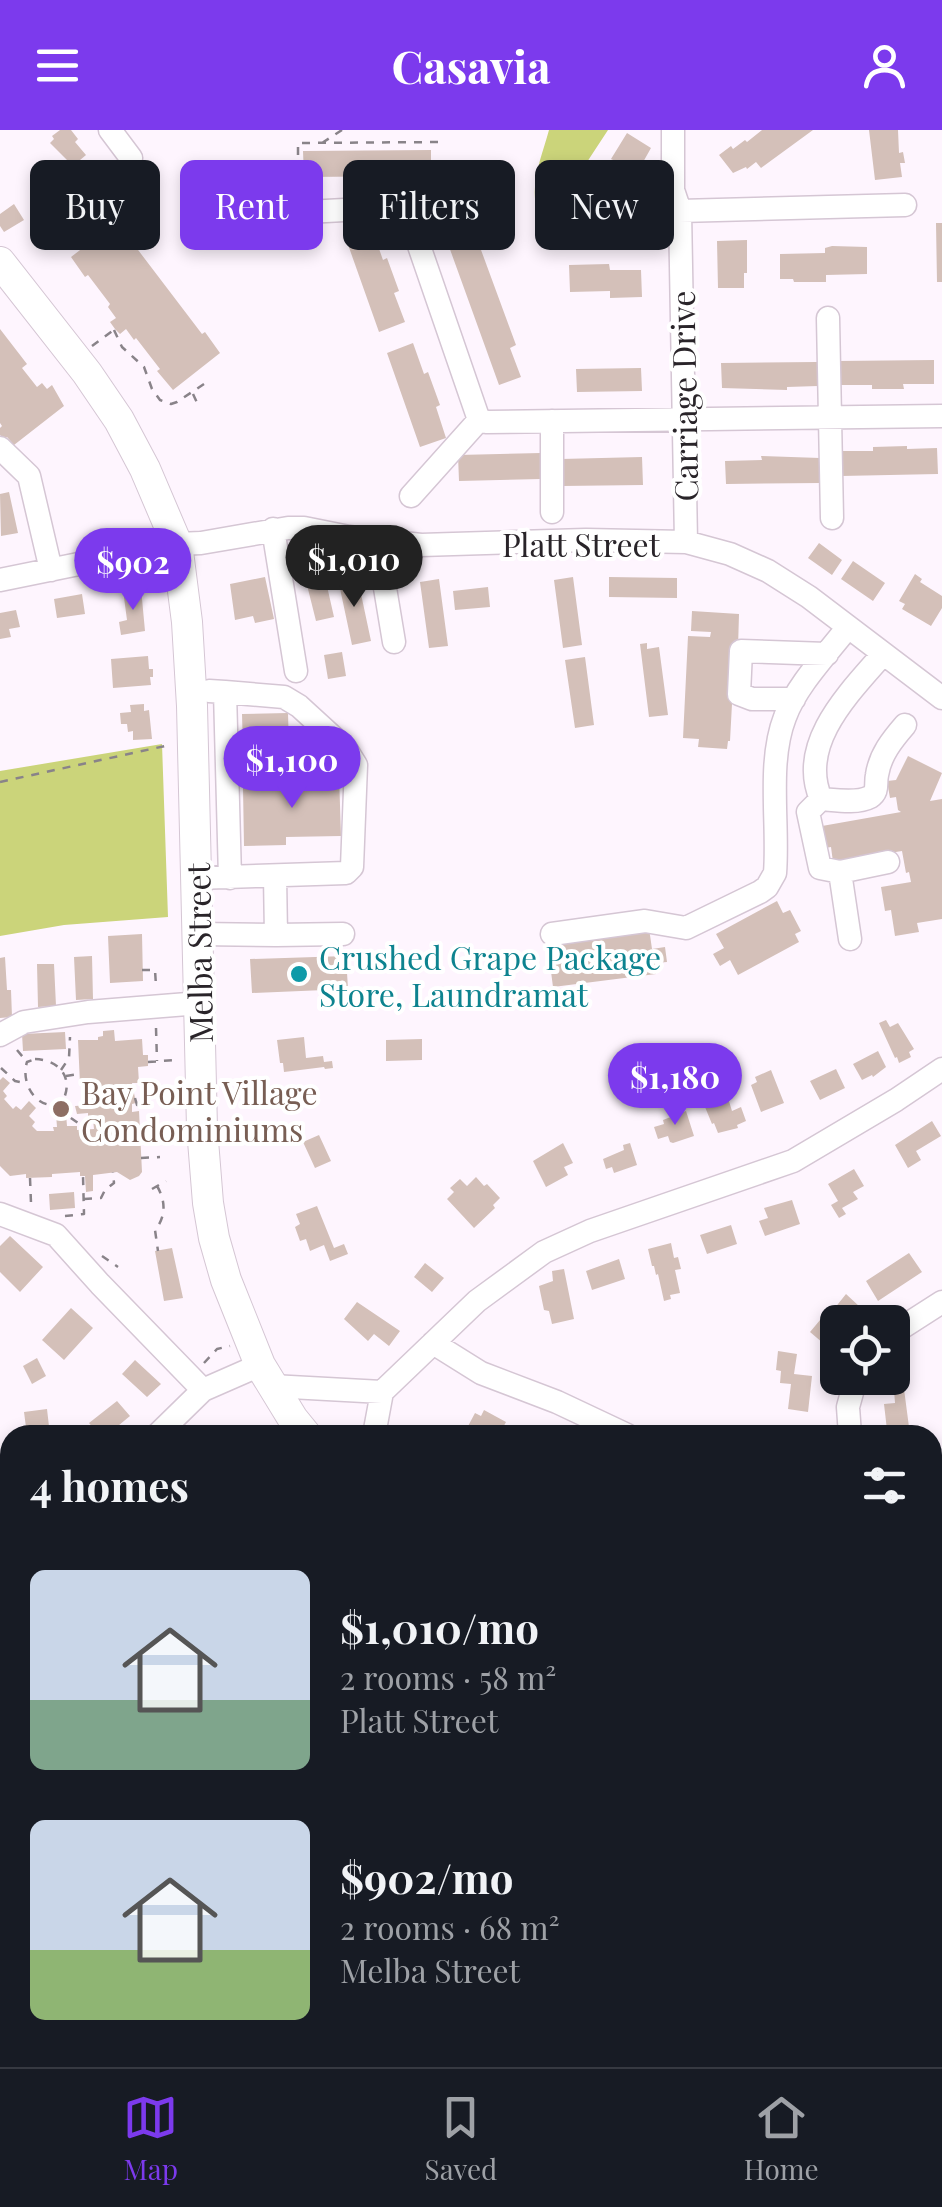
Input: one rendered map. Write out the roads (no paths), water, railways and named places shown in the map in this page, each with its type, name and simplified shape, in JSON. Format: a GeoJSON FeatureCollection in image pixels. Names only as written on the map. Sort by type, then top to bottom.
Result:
{"type":"FeatureCollection","features":[{"type":"Feature","properties":{"kind":"main road","name":"Melba Street"},"geometry":{"type":"LineString","coordinates":[[0,262],[119,420],[146,469],[177,544],[191,690],[204,1168],[211,1220],[226,1280],[266,1376],[299,1425]]}},
{"type":"Feature","properties":{"kind":"street"},"geometry":{"type":"LineString","coordinates":[[110,130],[130,158]]}},
{"type":"Feature","properties":{"kind":"street","name":"Carriage Drive"},"geometry":{"type":"LineString","coordinates":[[673,130],[673,190],[680,211],[686,542]]}},
{"type":"Feature","properties":{"kind":"street"},"geometry":{"type":"LineString","coordinates":[[680,211],[905,205]]}},
{"type":"Feature","properties":{"kind":"street"},"geometry":{"type":"LineString","coordinates":[[420,250],[479,420]]}},
{"type":"Feature","properties":{"kind":"street"},"geometry":{"type":"LineString","coordinates":[[828,318],[832,518]]}},
{"type":"Feature","properties":{"kind":"street"},"geometry":{"type":"LineString","coordinates":[[479,420],[942,416]]}},
{"type":"Feature","properties":{"kind":"street"},"geometry":{"type":"LineString","coordinates":[[412,496],[479,420]]}},
{"type":"Feature","properties":{"kind":"street"},"geometry":{"type":"LineString","coordinates":[[552,421],[552,512]]}},
{"type":"Feature","properties":{"kind":"street"},"geometry":{"type":"LineString","coordinates":[[0,448],[29,476],[51,570]]}},
{"type":"Feature","properties":{"kind":"street","name":"Platt Street"},"geometry":{"type":"LineString","coordinates":[[0,580],[273,529],[304,528],[421,545],[586,540],[686,542],[730,554],[768,571],[809,597],[942,698]]}},
{"type":"Feature","properties":{"kind":"street"},"geometry":{"type":"LineString","coordinates":[[273,529],[296,671]]}},
{"type":"Feature","properties":{"kind":"street"},"geometry":{"type":"LineString","coordinates":[[377,540],[394,642]]}},
{"type":"Feature","properties":{"kind":"street"},"geometry":{"type":"LineString","coordinates":[[552,934],[645,921],[686,928],[767,887],[775,874],[776,774],[783,721],[794,698],[848,628]]}},
{"type":"Feature","properties":{"kind":"street"},"geometry":{"type":"LineString","coordinates":[[794,698],[752,699],[740,694],[741,651],[828,654]]}},
{"type":"Feature","properties":{"kind":"street"},"geometry":{"type":"LineString","coordinates":[[821,799],[814,784],[822,733],[849,692],[883,654]]}},
{"type":"Feature","properties":{"kind":"street"},"geometry":{"type":"LineString","coordinates":[[191,690],[284,698],[299,706],[346,749],[356,765],[352,866],[346,873],[196,878]]}},
{"type":"Feature","properties":{"kind":"street"},"geometry":{"type":"LineString","coordinates":[[225,692],[230,878]]}},
{"type":"Feature","properties":{"kind":"street"},"geometry":{"type":"LineString","coordinates":[[888,862],[840,872],[820,868],[808,812],[821,799],[860,800],[874,795],[883,756],[904,725]]}},
{"type":"Feature","properties":{"kind":"street"},"geometry":{"type":"LineString","coordinates":[[840,872],[850,940]]}},
{"type":"Feature","properties":{"kind":"street"},"geometry":{"type":"LineString","coordinates":[[275,876],[276,935]]}},
{"type":"Feature","properties":{"kind":"street"},"geometry":{"type":"LineString","coordinates":[[198,934],[342,934]]}},
{"type":"Feature","properties":{"kind":"street"},"geometry":{"type":"LineString","coordinates":[[0,1035],[24,1022],[200,1004]]}},
{"type":"Feature","properties":{"kind":"street"},"geometry":{"type":"LineString","coordinates":[[376,1425],[382,1392],[478,1301],[544,1252],[793,1160],[942,1070]]}},
{"type":"Feature","properties":{"kind":"street"},"geometry":{"type":"LineString","coordinates":[[0,1214],[29,1224],[61,1226],[100,1284],[203,1390]]}},
{"type":"Feature","properties":{"kind":"street"},"geometry":{"type":"LineString","coordinates":[[910,1322],[942,1302]]}},
{"type":"Feature","properties":{"kind":"street"},"geometry":{"type":"LineString","coordinates":[[433,1343],[480,1372],[605,1425]]}},
{"type":"Feature","properties":{"kind":"street"},"geometry":{"type":"LineString","coordinates":[[167,1425],[203,1390],[266,1376],[382,1392]]}},
{"type":"Feature","properties":{"kind":"street"},"geometry":{"type":"LineString","coordinates":[[849,1425],[851,1395]]}},
{"type":"Feature","properties":{"kind":"place","name":"Crushed Grape Package Store, Laundramat"},"geometry":{"type":"Point","coordinates":[299,974]}},
{"type":"Feature","properties":{"kind":"place","name":"Bay Point Village Condominiums"},"geometry":{"type":"Point","coordinates":[61,1109]}}]}
